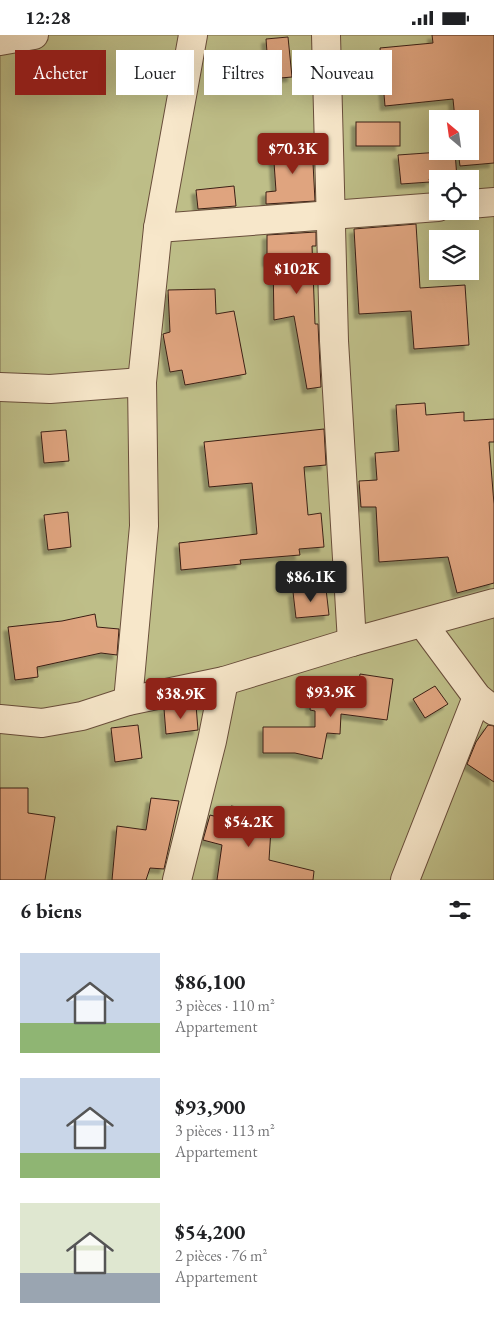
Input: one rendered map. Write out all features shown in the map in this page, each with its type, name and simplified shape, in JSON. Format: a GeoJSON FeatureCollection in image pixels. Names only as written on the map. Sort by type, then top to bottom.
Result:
{"type":"FeatureCollection","features":[{"type":"Feature","properties":{"kind":"street"},"geometry":{"type":"LineString","coordinates":[[0,41],[34,35]]}},
{"type":"Feature","properties":{"kind":"street"},"geometry":{"type":"LineString","coordinates":[[128,701],[144,525],[142,382],[158,228],[193,35]]}},
{"type":"Feature","properties":{"kind":"street"},"geometry":{"type":"LineString","coordinates":[[326,35],[334,341],[352,642]]}},
{"type":"Feature","properties":{"kind":"street"},"geometry":{"type":"LineString","coordinates":[[479,203],[494,202]]}},
{"type":"Feature","properties":{"kind":"street"},"geometry":{"type":"LineString","coordinates":[[158,228],[429,208]]}},
{"type":"Feature","properties":{"kind":"street"},"geometry":{"type":"LineString","coordinates":[[0,387],[50,389],[142,382]]}},
{"type":"Feature","properties":{"kind":"street"},"geometry":{"type":"LineString","coordinates":[[0,719],[42,723],[82,716],[128,701],[224,681],[352,642],[494,603]]}},
{"type":"Feature","properties":{"kind":"street"},"geometry":{"type":"LineString","coordinates":[[405,880],[486,704],[423,624]]}},
{"type":"Feature","properties":{"kind":"street"},"geometry":{"type":"LineString","coordinates":[[177,880],[210,750],[224,681]]}},
{"type":"Feature","properties":{"kind":"green space"},"geometry":{"type":"Polygon","coordinates":[[[0,35],[494,35],[494,880],[0,880],[0,35]]]}},
{"type":"Feature","properties":{"kind":"building"},"geometry":{"type":"Polygon","coordinates":[[[432,35],[494,35],[494,163],[460,166],[459,160],[479,160],[479,110],[454,110],[453,99],[385,106],[384,95],[392,95],[392,50],[380,50],[380,48],[433,43],[432,35]]]}},
{"type":"Feature","properties":{"kind":"building"},"geometry":{"type":"Polygon","coordinates":[[[288,37],[292,77],[282,78],[282,50],[267,50],[266,39],[288,37]]]}},
{"type":"Feature","properties":{"kind":"building"},"geometry":{"type":"Polygon","coordinates":[[[356,122],[400,122],[400,146],[356,146],[356,122]]]}},
{"type":"Feature","properties":{"kind":"building"},"geometry":{"type":"Polygon","coordinates":[[[312,144],[315,201],[266,204],[266,192],[276,191],[273,148],[312,144]]]}},
{"type":"Feature","properties":{"kind":"building"},"geometry":{"type":"Polygon","coordinates":[[[429,153],[429,160],[456,160],[456,170],[429,170],[429,182],[401,184],[398,155],[429,153]]]}},
{"type":"Feature","properties":{"kind":"building"},"geometry":{"type":"Polygon","coordinates":[[[234,186],[236,206],[198,209],[196,190],[234,186]]]}},
{"type":"Feature","properties":{"kind":"building"},"geometry":{"type":"Polygon","coordinates":[[[416,224],[420,288],[465,285],[469,345],[414,349],[411,311],[359,314],[354,229],[416,224]]]}},
{"type":"Feature","properties":{"kind":"building"},"geometry":{"type":"Polygon","coordinates":[[[316,232],[316,246],[312,246],[315,324],[318,324],[321,387],[307,389],[294,316],[274,320],[273,262],[267,262],[267,235],[316,232]]]}},
{"type":"Feature","properties":{"kind":"building"},"geometry":{"type":"Polygon","coordinates":[[[215,289],[216,314],[234,311],[246,374],[185,385],[182,370],[170,372],[163,334],[170,332],[168,290],[215,289]]]}},
{"type":"Feature","properties":{"kind":"building"},"geometry":{"type":"Polygon","coordinates":[[[425,403],[426,415],[464,412],[464,421],[494,419],[494,442],[489,442],[494,504],[494,583],[457,593],[448,557],[379,562],[376,507],[361,507],[359,481],[377,480],[375,453],[399,451],[396,405],[425,403]]]}},
{"type":"Feature","properties":{"kind":"building"},"geometry":{"type":"Polygon","coordinates":[[[324,429],[326,465],[304,467],[308,515],[321,513],[324,547],[299,549],[300,555],[240,560],[241,564],[181,570],[179,543],[257,534],[252,483],[209,487],[204,442],[324,429]]]}},
{"type":"Feature","properties":{"kind":"building"},"geometry":{"type":"Polygon","coordinates":[[[66,430],[69,461],[44,463],[41,432],[66,430]]]}},
{"type":"Feature","properties":{"kind":"building"},"geometry":{"type":"Polygon","coordinates":[[[68,512],[71,547],[48,550],[44,515],[68,512]]]}},
{"type":"Feature","properties":{"kind":"building"},"geometry":{"type":"Polygon","coordinates":[[[326,589],[329,615],[296,618],[293,592],[326,589]]]}},
{"type":"Feature","properties":{"kind":"building"},"geometry":{"type":"Polygon","coordinates":[[[95,614],[97,627],[119,629],[117,655],[101,653],[37,667],[38,677],[15,680],[8,627],[62,621],[95,614]]]}},
{"type":"Feature","properties":{"kind":"building"},"geometry":{"type":"Polygon","coordinates":[[[360,674],[393,679],[387,720],[341,714],[340,734],[327,733],[322,759],[295,753],[263,753],[263,727],[315,727],[315,711],[310,710],[311,696],[357,696],[360,674]]]}},
{"type":"Feature","properties":{"kind":"building"},"geometry":{"type":"Polygon","coordinates":[[[435,686],[448,704],[425,718],[413,699],[435,686]]]}},
{"type":"Feature","properties":{"kind":"building"},"geometry":{"type":"Polygon","coordinates":[[[196,705],[198,730],[166,734],[164,709],[196,705]]]}},
{"type":"Feature","properties":{"kind":"building"},"geometry":{"type":"Polygon","coordinates":[[[138,725],[142,758],[115,762],[111,728],[138,725]]]}},
{"type":"Feature","properties":{"kind":"building"},"geometry":{"type":"Polygon","coordinates":[[[488,725],[494,726],[494,782],[467,764],[476,742],[488,725]]]}},
{"type":"Feature","properties":{"kind":"building"},"geometry":{"type":"Polygon","coordinates":[[[0,788],[28,788],[28,813],[55,817],[45,880],[0,880],[0,788]]]}},
{"type":"Feature","properties":{"kind":"building"},"geometry":{"type":"Polygon","coordinates":[[[151,798],[179,801],[164,869],[150,868],[146,880],[112,880],[117,826],[146,830],[151,798]]]}},
{"type":"Feature","properties":{"kind":"building"},"geometry":{"type":"Polygon","coordinates":[[[231,806],[272,813],[269,860],[314,871],[313,880],[217,880],[222,845],[203,840],[210,815],[229,820],[231,806]]]}}]}
